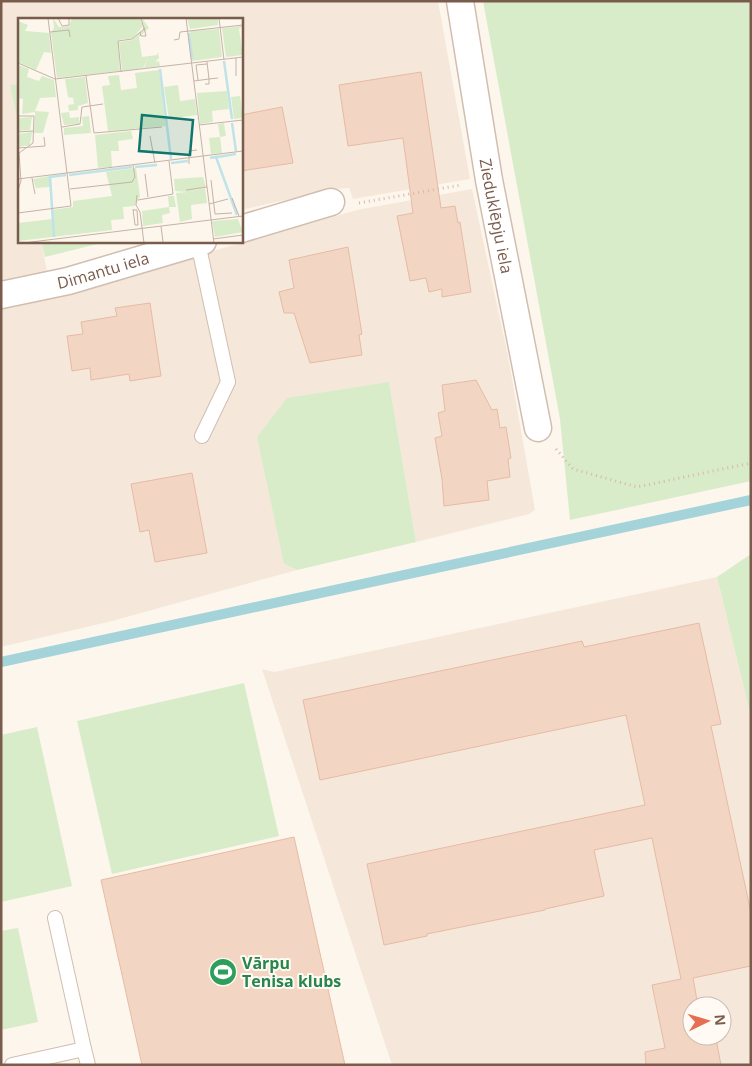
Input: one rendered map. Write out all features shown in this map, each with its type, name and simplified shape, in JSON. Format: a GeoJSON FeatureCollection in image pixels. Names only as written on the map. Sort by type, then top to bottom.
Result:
{"type":"FeatureCollection","features":[{"type":"Feature","properties":{"kind":"street","name":"Zieduklēpju iela"},"geometry":{"type":"LineString","coordinates":[[460,1],[489,180],[538,428]]}},
{"type":"Feature","properties":{"kind":"street"},"geometry":{"type":"LineString","coordinates":[[242,230],[331,202]]}},
{"type":"Feature","properties":{"kind":"street","name":"Dimantu iela"},"geometry":{"type":"LineString","coordinates":[[1,296],[68,281],[200,242]]}},
{"type":"Feature","properties":{"kind":"lane"},"geometry":{"type":"LineString","coordinates":[[200,242],[228,382],[202,436]]}},
{"type":"Feature","properties":{"kind":"lane"},"geometry":{"type":"LineString","coordinates":[[55,918],[88,1065]]}},
{"type":"Feature","properties":{"kind":"lane"},"geometry":{"type":"LineString","coordinates":[[12,1065],[84,1049]]}},
{"type":"Feature","properties":{"kind":"path"},"geometry":{"type":"LineString","coordinates":[[331,202],[355,204],[489,180]]}},
{"type":"Feature","properties":{"kind":"path"},"geometry":{"type":"LineString","coordinates":[[538,428],[572,468],[637,487],[751,463]]}},
{"type":"Feature","properties":{"kind":"shaded area"},"geometry":{"type":"Polygon","coordinates":[[[1,1],[438,1],[470,179],[353,199],[349,188],[335,189],[242,210],[242,18],[18,18],[18,84],[11,86],[18,122],[18,242],[41,242],[48,276],[1,285],[1,1]]]}},
{"type":"Feature","properties":{"kind":"shaded area"},"geometry":{"type":"Polygon","coordinates":[[[472,189],[508,356],[535,510],[529,514],[416,542],[389,382],[284,564],[297,570],[112,621],[1,647],[1,308],[54,296],[357,210],[472,189]]]}},
{"type":"Feature","properties":{"kind":"shaded area"},"geometry":{"type":"Polygon","coordinates":[[[717,577],[751,717],[751,1065],[392,1065],[262,669],[274,672],[717,577]]]}},
{"type":"Feature","properties":{"kind":"green space"},"geometry":{"type":"Polygon","coordinates":[[[483,1],[751,1],[751,481],[570,520],[560,419],[483,1]]]}},
{"type":"Feature","properties":{"kind":"green space"},"geometry":{"type":"Polygon","coordinates":[[[18,84],[18,122],[10,85],[18,84]]]}},
{"type":"Feature","properties":{"kind":"green space"},"geometry":{"type":"Polygon","coordinates":[[[41,242],[105,242],[45,257],[41,242]]]}},
{"type":"Feature","properties":{"kind":"green space"},"geometry":{"type":"Polygon","coordinates":[[[389,382],[416,542],[297,570],[284,564],[257,437],[287,398],[389,382]]]}},
{"type":"Feature","properties":{"kind":"green space"},"geometry":{"type":"Polygon","coordinates":[[[751,554],[751,717],[717,577],[751,554]]]}},
{"type":"Feature","properties":{"kind":"green space"},"geometry":{"type":"Polygon","coordinates":[[[244,683],[279,836],[112,874],[77,721],[244,683]]]}},
{"type":"Feature","properties":{"kind":"green space"},"geometry":{"type":"Polygon","coordinates":[[[37,727],[72,886],[1,902],[1,735],[37,727]]]}},
{"type":"Feature","properties":{"kind":"green space"},"geometry":{"type":"Polygon","coordinates":[[[18,928],[38,1022],[1,1030],[1,931],[18,928]]]}},
{"type":"Feature","properties":{"kind":"building"},"geometry":{"type":"Polygon","coordinates":[[[421,72],[441,208],[455,206],[458,223],[460,222],[471,292],[442,297],[442,289],[429,292],[426,278],[410,281],[397,216],[413,213],[403,138],[348,146],[339,85],[421,72]]]}},
{"type":"Feature","properties":{"kind":"building"},"geometry":{"type":"Polygon","coordinates":[[[282,107],[293,163],[242,171],[242,115],[282,107]]]}},
{"type":"Feature","properties":{"kind":"building"},"geometry":{"type":"Polygon","coordinates":[[[348,247],[362,334],[359,335],[362,355],[310,363],[294,313],[284,313],[279,292],[294,288],[289,260],[348,247]]]}},
{"type":"Feature","properties":{"kind":"building"},"geometry":{"type":"Polygon","coordinates":[[[150,303],[161,376],[130,381],[129,374],[91,380],[90,368],[72,371],[67,336],[83,334],[81,322],[117,316],[115,308],[150,303]]]}},
{"type":"Feature","properties":{"kind":"building"},"geometry":{"type":"Polygon","coordinates":[[[476,380],[492,410],[497,409],[500,428],[506,427],[511,458],[508,459],[510,477],[487,481],[489,500],[444,506],[442,479],[435,438],[442,436],[438,413],[445,411],[442,385],[476,380]]]}},
{"type":"Feature","properties":{"kind":"building"},"geometry":{"type":"Polygon","coordinates":[[[192,473],[207,553],[155,562],[149,530],[140,532],[131,484],[192,473]]]}},
{"type":"Feature","properties":{"kind":"building"},"geometry":{"type":"Polygon","coordinates":[[[699,623],[721,724],[711,726],[751,913],[751,966],[693,978],[696,996],[682,996],[682,1046],[717,1046],[721,1065],[646,1065],[645,1052],[665,1048],[652,985],[681,979],[652,838],[594,850],[604,896],[384,945],[367,864],[645,805],[626,715],[320,780],[303,700],[582,641],[584,647],[699,623]]]}},
{"type":"Feature","properties":{"kind":"building","name":"Vārpu Tenisa klubs"},"geometry":{"type":"Polygon","coordinates":[[[294,837],[345,1065],[142,1065],[101,880],[294,837]]]}},
{"type":"Feature","properties":{"kind":"waterway"},"geometry":{"type":"LineString","coordinates":[[1,662],[751,500]]}},
{"type":"Feature","properties":{"kind":"place","name":"Vārpu Tenisa klubs"},"geometry":{"type":"Point","coordinates":[223,972]}}]}
